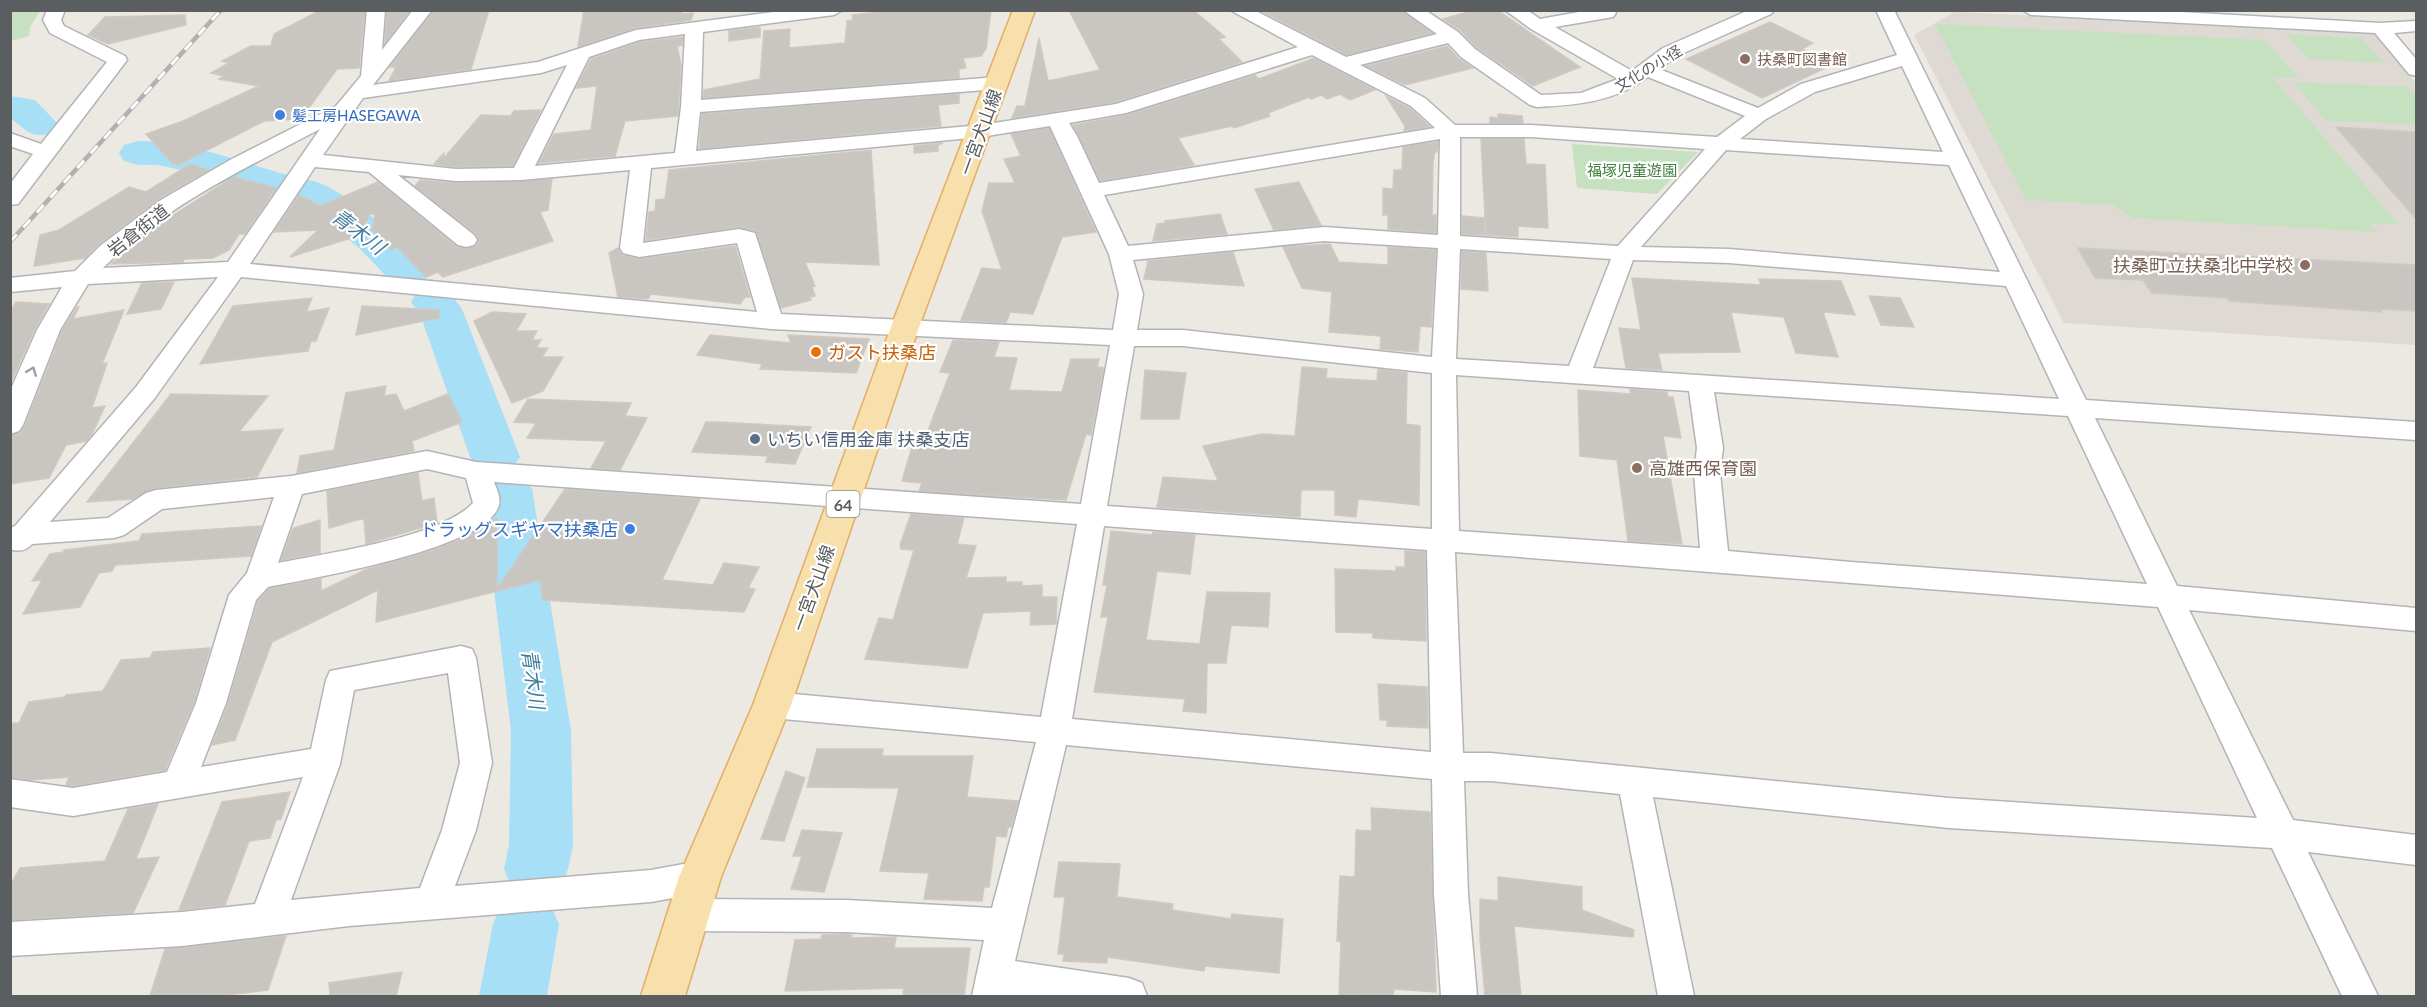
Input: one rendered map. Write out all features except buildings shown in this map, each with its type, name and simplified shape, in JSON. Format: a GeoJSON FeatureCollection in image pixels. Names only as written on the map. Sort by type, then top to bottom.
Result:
{"type":"FeatureCollection","features":[{"type":"Feature","properties":{"kind":"main road","name":"一宮犬山線"},"geometry":{"type":"LineString","coordinates":[[663,996],[700,877],[772,705],[905,327],[981,131],[1024,10]]}},
{"type":"Feature","properties":{"kind":"street"},"geometry":{"type":"LineString","coordinates":[[10,199],[118,60],[56,29],[52,20],[56,10]]}},
{"type":"Feature","properties":{"kind":"street"},"geometry":{"type":"LineString","coordinates":[[357,93],[376,10]]}},
{"type":"Feature","properties":{"kind":"street"},"geometry":{"type":"LineString","coordinates":[[15,540],[145,393],[235,269],[357,93],[423,10]]}},
{"type":"Feature","properties":{"kind":"street"},"geometry":{"type":"LineString","coordinates":[[357,93],[541,68],[636,35],[834,10]]}},
{"type":"Feature","properties":{"kind":"street"},"geometry":{"type":"LineString","coordinates":[[1239,10],[1418,102],[1450,131],[1449,243],[1444,366],[1446,529],[1441,539],[1451,894],[1459,996]]}},
{"type":"Feature","properties":{"kind":"street"},"geometry":{"type":"LineString","coordinates":[[1416,13],[1438,10]]}},
{"type":"Feature","properties":{"kind":"street"},"geometry":{"type":"LineString","coordinates":[[1514,10],[1538,25],[1639,74],[1759,115]]}},
{"type":"Feature","properties":{"kind":"street"},"geometry":{"type":"LineString","coordinates":[[1538,25],[1607,13],[1605,10]]}},
{"type":"Feature","properties":{"kind":"street","name":"文化の小径"},"geometry":{"type":"LineString","coordinates":[[1537,101],[1583,99],[1610,90],[1639,74],[1670,52],[1765,10]]}},
{"type":"Feature","properties":{"kind":"street"},"geometry":{"type":"LineString","coordinates":[[1885,10],[2360,996]]}},
{"type":"Feature","properties":{"kind":"street"},"geometry":{"type":"LineString","coordinates":[[2031,10],[2235,15],[2380,28],[2416,26]]}},
{"type":"Feature","properties":{"kind":"street"},"geometry":{"type":"LineString","coordinates":[[1416,13],[1452,36],[1468,53],[1537,101],[1531,131]]}},
{"type":"Feature","properties":{"kind":"street"},"geometry":{"type":"LineString","coordinates":[[636,35],[650,17]]}},
{"type":"Feature","properties":{"kind":"street"},"geometry":{"type":"LineString","coordinates":[[686,159],[691,107],[694,28]]}},
{"type":"Feature","properties":{"kind":"street"},"geometry":{"type":"LineString","coordinates":[[2380,28],[2416,70]]}},
{"type":"Feature","properties":{"kind":"street"},"geometry":{"type":"LineString","coordinates":[[1346,63],[1452,36]]}},
{"type":"Feature","properties":{"kind":"street"},"geometry":{"type":"LineString","coordinates":[[309,160],[456,175],[521,174],[981,131],[1119,109],[1315,48]]}},
{"type":"Feature","properties":{"kind":"street"},"geometry":{"type":"LineString","coordinates":[[521,174],[581,55]]}},
{"type":"Feature","properties":{"kind":"street"},"geometry":{"type":"LineString","coordinates":[[1578,375],[1624,253],[1719,145],[1759,115],[1808,88],[1908,58]]}},
{"type":"Feature","properties":{"kind":"street"},"geometry":{"type":"LineString","coordinates":[[691,107],[998,83]]}},
{"type":"Feature","properties":{"kind":"street","name":"岩倉街道"},"geometry":{"type":"LineString","coordinates":[[10,425],[42,344],[60,310],[81,278],[131,231],[188,192],[357,93]]}},
{"type":"Feature","properties":{"kind":"street"},"geometry":{"type":"LineString","coordinates":[[1056,119],[1067,136],[1120,254],[1131,294],[1054,732],[1005,925],[992,986],[1129,996]]}},
{"type":"Feature","properties":{"kind":"street"},"geometry":{"type":"LineString","coordinates":[[1092,191],[1450,131],[1531,131],[1957,159]]}},
{"type":"Feature","properties":{"kind":"street"},"geometry":{"type":"LineString","coordinates":[[10,139],[45,152]]}},
{"type":"Feature","properties":{"kind":"street"},"geometry":{"type":"LineString","coordinates":[[641,164],[631,248],[639,250],[739,236],[747,238],[771,321]]}},
{"type":"Feature","properties":{"kind":"street"},"geometry":{"type":"LineString","coordinates":[[376,168],[466,240]]}},
{"type":"Feature","properties":{"kind":"street"},"geometry":{"type":"LineString","coordinates":[[1120,254],[1324,234],[1624,253],[1729,256],[2015,280]]}},
{"type":"Feature","properties":{"kind":"street"},"geometry":{"type":"LineString","coordinates":[[10,285],[108,275],[235,269],[771,321],[1122,338],[1183,338],[1444,366],[2416,431]]}},
{"type":"Feature","properties":{"kind":"street"},"geometry":{"type":"LineString","coordinates":[[1700,382],[1710,448],[1707,473],[1715,560]]}},
{"type":"Feature","properties":{"kind":"street"},"geometry":{"type":"LineString","coordinates":[[15,540],[114,528],[156,500],[291,486],[427,460],[476,471],[1441,539],[2416,619]]}},
{"type":"Feature","properties":{"kind":"street"},"geometry":{"type":"LineString","coordinates":[[259,578],[380,552],[436,537],[484,510],[486,500],[476,471]]}},
{"type":"Feature","properties":{"kind":"street"},"geometry":{"type":"LineString","coordinates":[[177,786],[211,703],[243,595],[259,578],[291,486]]}},
{"type":"Feature","properties":{"kind":"street"},"geometry":{"type":"LineString","coordinates":[[266,920],[324,764],[341,680],[461,658],[476,764],[459,830],[431,904]]}},
{"type":"Feature","properties":{"kind":"street"},"geometry":{"type":"LineString","coordinates":[[772,705],[1446,766],[1491,767],[1949,813],[2282,834],[2416,850]]}},
{"type":"Feature","properties":{"kind":"street"},"geometry":{"type":"LineString","coordinates":[[10,793],[74,802],[313,762],[324,764]]}},
{"type":"Feature","properties":{"kind":"street"},"geometry":{"type":"LineString","coordinates":[[1634,783],[1676,996]]}},
{"type":"Feature","properties":{"kind":"street"},"geometry":{"type":"LineString","coordinates":[[10,939],[183,929],[431,904],[651,886],[700,877]]}},
{"type":"Feature","properties":{"kind":"street"},"geometry":{"type":"LineString","coordinates":[[687,915],[847,916],[1005,925]]}},
{"type":"Feature","properties":{"kind":"shaded area"},"geometry":{"type":"Polygon","coordinates":[[[1955,12],[2373,32],[2416,83],[2416,345],[2064,323],[1914,35],[1955,12]]]}},
{"type":"Feature","properties":{"kind":"green space"},"geometry":{"type":"Polygon","coordinates":[[[10,11],[40,11],[30,27],[29,36],[11,41],[10,11]]]}},
{"type":"Feature","properties":{"kind":"green space"},"geometry":{"type":"Polygon","coordinates":[[[1935,24],[2264,40],[2299,78],[2272,77],[2398,224],[2368,223],[2377,232],[2134,218],[2114,205],[2026,200],[1935,24]]]}},
{"type":"Feature","properties":{"kind":"green space"},"geometry":{"type":"Polygon","coordinates":[[[2286,34],[2361,38],[2385,63],[2308,59],[2286,34]]]}},
{"type":"Feature","properties":{"kind":"green space"},"geometry":{"type":"Polygon","coordinates":[[[2293,82],[2407,87],[2416,96],[2416,124],[2326,121],[2293,82]]]}},
{"type":"Feature","properties":{"kind":"green space","name":"福塚児童遊園"},"geometry":{"type":"Polygon","coordinates":[[[1572,144],[1698,152],[1657,194],[1577,188],[1572,144]]]}},
{"type":"Feature","properties":{"kind":"waterway","name":"青木川"},"geometry":{"type":"LineString","coordinates":[[10,107],[22,108],[40,125]]}},
{"type":"Feature","properties":{"kind":"waterway","name":"青木川"},"geometry":{"type":"LineString","coordinates":[[138,153],[158,153],[224,169]]}},
{"type":"Feature","properties":{"kind":"waterway","name":"青木川"},"geometry":{"type":"LineString","coordinates":[[242,174],[274,183]]}},
{"type":"Feature","properties":{"kind":"waterway","name":"青木川"},"geometry":{"type":"LineString","coordinates":[[307,192],[361,229],[408,274]]}},
{"type":"Feature","properties":{"kind":"waterway","name":"青木川"},"geometry":{"type":"LineString","coordinates":[[433,302],[440,309],[495,457]]}},
{"type":"Feature","properties":{"kind":"waterway","name":"青木川"},"geometry":{"type":"LineString","coordinates":[[507,489],[541,731],[541,845],[536,869]]}},
{"type":"Feature","properties":{"kind":"waterway","name":"青木川"},"geometry":{"type":"LineString","coordinates":[[513,996],[526,924]]}},
{"type":"Feature","properties":{"kind":"railway"},"geometry":{"type":"LineString","coordinates":[[10,242],[221,10]]}},
{"type":"Feature","properties":{"kind":"place","name":"扶桑町図書館"},"geometry":{"type":"Point","coordinates":[1745,59]}},
{"type":"Feature","properties":{"kind":"place","name":"髪工房HASEGAWA"},"geometry":{"type":"Point","coordinates":[280,115]}},
{"type":"Feature","properties":{"kind":"place","name":"扶桑町立扶桑北中学校"},"geometry":{"type":"Point","coordinates":[2305,265]}},
{"type":"Feature","properties":{"kind":"place","name":"ガスト扶桑店"},"geometry":{"type":"Point","coordinates":[816,352]}},
{"type":"Feature","properties":{"kind":"place","name":"いちい信用金庫 扶桑支店"},"geometry":{"type":"Point","coordinates":[755,439]}},
{"type":"Feature","properties":{"kind":"place","name":"高雄西保育園"},"geometry":{"type":"Point","coordinates":[1637,468]}},
{"type":"Feature","properties":{"kind":"place","name":"ドラッグスギヤマ扶桑店"},"geometry":{"type":"Point","coordinates":[630,529]}}]}
